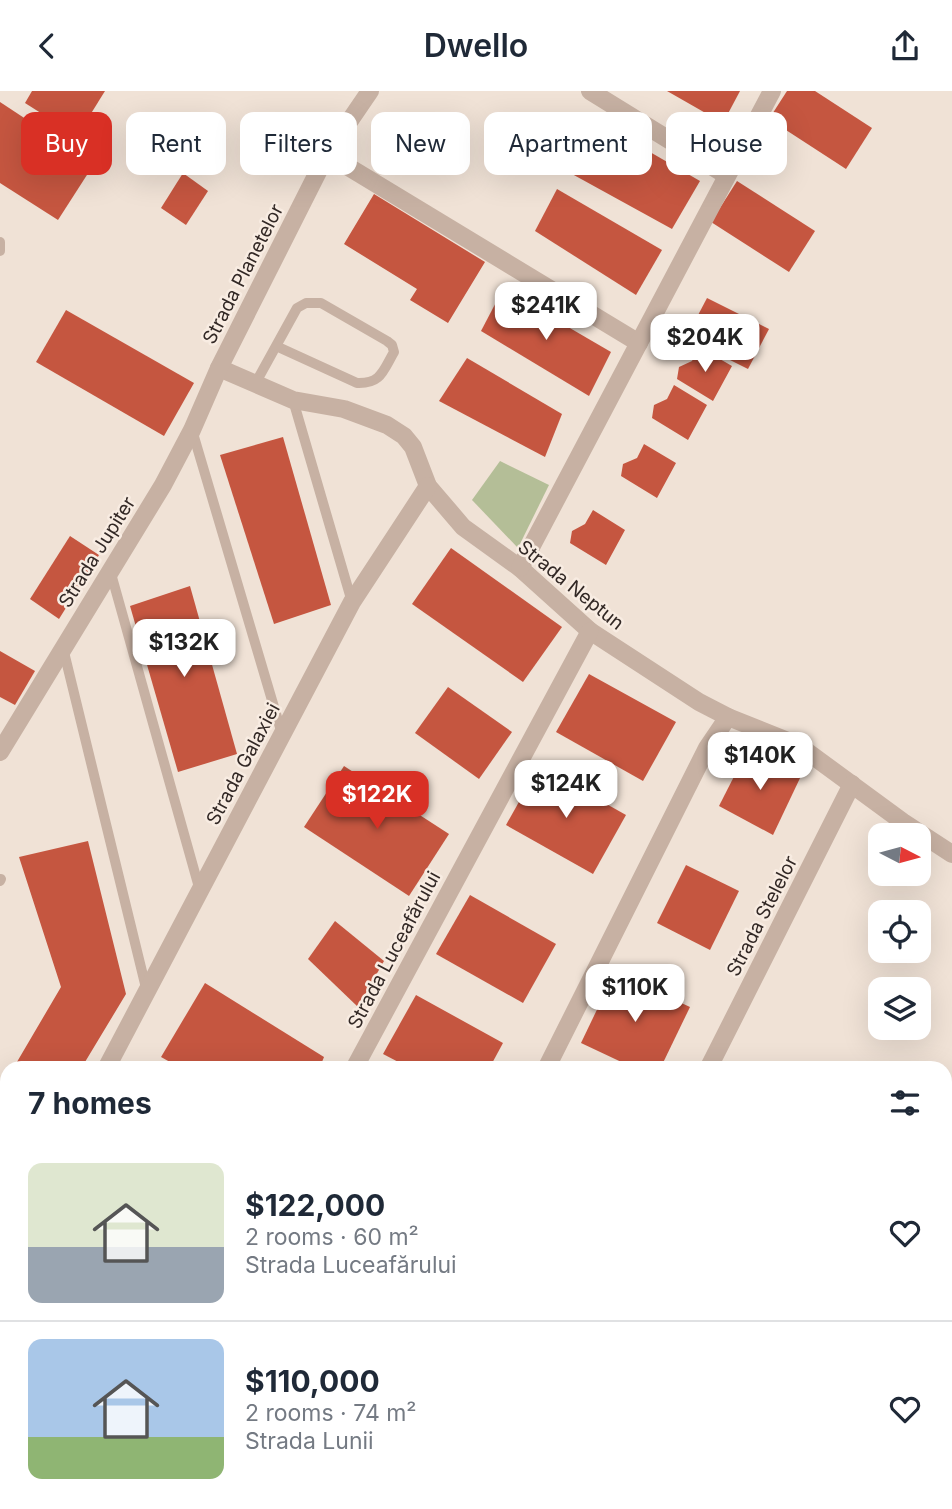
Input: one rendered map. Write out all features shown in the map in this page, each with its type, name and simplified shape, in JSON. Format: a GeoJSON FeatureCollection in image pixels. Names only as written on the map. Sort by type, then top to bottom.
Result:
{"type":"FeatureCollection","features":[{"type":"Feature","properties":{"kind":"street","name":"Strada Planetelor"},"geometry":{"type":"LineString","coordinates":[[356,112],[370,91]]}},
{"type":"Feature","properties":{"kind":"street"},"geometry":{"type":"LineString","coordinates":[[590,91],[666,138]]}},
{"type":"Feature","properties":{"kind":"street"},"geometry":{"type":"LineString","coordinates":[[760,112],[772,91]]}},
{"type":"Feature","properties":{"kind":"street"},"geometry":{"type":"LineString","coordinates":[[357,172],[639,343]]}},
{"type":"Feature","properties":{"kind":"street","name":"Strada Planetelor"},"geometry":{"type":"LineString","coordinates":[[219,368],[316,175]]}},
{"type":"Feature","properties":{"kind":"street"},"geometry":{"type":"LineString","coordinates":[[520,568],[726,175]]}},
{"type":"Feature","properties":{"kind":"street","name":"Strada Neptun"},"geometry":{"type":"LineString","coordinates":[[219,368],[293,400],[344,409],[369,417],[404,436],[413,447],[428,486],[463,527],[520,568],[590,631],[699,702],[728,717],[798,744],[952,854]]}},
{"type":"Feature","properties":{"kind":"street","name":"Strada Jupiter"},"geometry":{"type":"LineString","coordinates":[[0,752],[163,485],[192,430],[219,368]]}},
{"type":"Feature","properties":{"kind":"street","name":"Strada Galaxiei"},"geometry":{"type":"LineString","coordinates":[[110,1061],[352,602],[428,486]]}},
{"type":"Feature","properties":{"kind":"street","name":"Strada Luceafărului"},"geometry":{"type":"LineString","coordinates":[[358,1061],[590,631]]}},
{"type":"Feature","properties":{"kind":"street"},"geometry":{"type":"LineString","coordinates":[[550,1061],[708,748],[728,717]]}},
{"type":"Feature","properties":{"kind":"street","name":"Strada Stelelor"},"geometry":{"type":"LineString","coordinates":[[712,1061],[852,784]]}},
{"type":"Feature","properties":{"kind":"lane"},"geometry":{"type":"LineString","coordinates":[[0,242],[0,251]]}},
{"type":"Feature","properties":{"kind":"lane"},"geometry":{"type":"LineString","coordinates":[[255,384],[276,346],[297,308],[306,303],[321,303],[387,341],[394,352],[379,378],[369,383],[357,383],[276,346]]}},
{"type":"Feature","properties":{"kind":"lane"},"geometry":{"type":"LineString","coordinates":[[293,400],[352,602]]}},
{"type":"Feature","properties":{"kind":"lane"},"geometry":{"type":"LineString","coordinates":[[192,430],[282,734]]}},
{"type":"Feature","properties":{"kind":"lane"},"geometry":{"type":"LineString","coordinates":[[110,570],[200,891]]}},
{"type":"Feature","properties":{"kind":"lane"},"geometry":{"type":"LineString","coordinates":[[62,649],[147,992]]}},
{"type":"Feature","properties":{"kind":"green space"},"geometry":{"type":"Polygon","coordinates":[[[500,461],[549,485],[518,548],[472,500],[500,461]]]}},
{"type":"Feature","properties":{"kind":"building"},"geometry":{"type":"Polygon","coordinates":[[[32,91],[105,91],[92,112],[39,112],[25,103],[32,91]]]}},
{"type":"Feature","properties":{"kind":"building"},"geometry":{"type":"Polygon","coordinates":[[[667,91],[740,91],[729,112],[704,112],[667,91]]]}},
{"type":"Feature","properties":{"kind":"building"},"geometry":{"type":"Polygon","coordinates":[[[787,91],[815,91],[872,128],[846,169],[787,131],[787,112],[774,112],[787,91]]]}},
{"type":"Feature","properties":{"kind":"building"},"geometry":{"type":"Polygon","coordinates":[[[0,102],[21,116],[21,175],[87,175],[58,220],[0,183],[0,102]]]}},
{"type":"Feature","properties":{"kind":"building"},"geometry":{"type":"Polygon","coordinates":[[[652,153],[666,161],[666,175],[690,175],[700,181],[672,229],[574,175],[652,175],[652,153]]]}},
{"type":"Feature","properties":{"kind":"building"},"geometry":{"type":"Polygon","coordinates":[[[182,175],[208,191],[186,225],[161,208],[182,175]]]}},
{"type":"Feature","properties":{"kind":"building"},"geometry":{"type":"Polygon","coordinates":[[[737,181],[815,231],[789,272],[711,222],[737,181]]]}},
{"type":"Feature","properties":{"kind":"building"},"geometry":{"type":"Polygon","coordinates":[[[557,189],[662,250],[636,295],[535,231],[557,189]]]}},
{"type":"Feature","properties":{"kind":"building"},"geometry":{"type":"Polygon","coordinates":[[[374,194],[485,262],[448,323],[410,300],[417,289],[344,244],[374,194]]]}},
{"type":"Feature","properties":{"kind":"building"},"geometry":{"type":"Polygon","coordinates":[[[503,289],[611,352],[589,396],[481,331],[503,289]]]}},
{"type":"Feature","properties":{"kind":"building"},"geometry":{"type":"Polygon","coordinates":[[[707,298],[769,329],[748,369],[686,338],[707,298]]]}},
{"type":"Feature","properties":{"kind":"building"},"geometry":{"type":"Polygon","coordinates":[[[66,310],[194,383],[164,436],[36,362],[66,310]]]}},
{"type":"Feature","properties":{"kind":"building"},"geometry":{"type":"Polygon","coordinates":[[[699,347],[732,366],[713,401],[677,379],[679,367],[692,361],[699,347]]]}},
{"type":"Feature","properties":{"kind":"building"},"geometry":{"type":"Polygon","coordinates":[[[467,358],[562,414],[545,457],[439,401],[467,358]]]}},
{"type":"Feature","properties":{"kind":"building"},"geometry":{"type":"Polygon","coordinates":[[[674,385],[707,405],[688,440],[652,418],[654,405],[667,399],[674,385]]]}},
{"type":"Feature","properties":{"kind":"building"},"geometry":{"type":"Polygon","coordinates":[[[283,437],[331,605],[274,624],[220,455],[283,437]]]}},
{"type":"Feature","properties":{"kind":"building"},"geometry":{"type":"Polygon","coordinates":[[[644,444],[676,463],[657,498],[621,476],[623,464],[637,458],[644,444]]]}},
{"type":"Feature","properties":{"kind":"building"},"geometry":{"type":"Polygon","coordinates":[[[593,510],[625,530],[606,565],[570,543],[572,531],[585,524],[593,510]]]}},
{"type":"Feature","properties":{"kind":"building"},"geometry":{"type":"Polygon","coordinates":[[[70,536],[99,555],[59,619],[30,599],[70,536]]]}},
{"type":"Feature","properties":{"kind":"building"},"geometry":{"type":"Polygon","coordinates":[[[451,548],[562,627],[523,682],[412,604],[451,548]]]}},
{"type":"Feature","properties":{"kind":"building"},"geometry":{"type":"Polygon","coordinates":[[[190,586],[237,754],[178,772],[130,606],[190,586]]]}},
{"type":"Feature","properties":{"kind":"building"},"geometry":{"type":"Polygon","coordinates":[[[0,651],[35,671],[15,705],[0,697],[0,651]]]}},
{"type":"Feature","properties":{"kind":"building"},"geometry":{"type":"Polygon","coordinates":[[[589,674],[676,722],[643,781],[556,732],[589,674]]]}},
{"type":"Feature","properties":{"kind":"building"},"geometry":{"type":"Polygon","coordinates":[[[448,687],[512,732],[479,779],[415,733],[448,687]]]}},
{"type":"Feature","properties":{"kind":"building"},"geometry":{"type":"Polygon","coordinates":[[[748,749],[801,776],[773,835],[719,806],[748,749]]]}},
{"type":"Feature","properties":{"kind":"building"},"geometry":{"type":"Polygon","coordinates":[[[344,766],[449,834],[409,896],[304,827],[344,766]]]}},
{"type":"Feature","properties":{"kind":"building"},"geometry":{"type":"Polygon","coordinates":[[[539,766],[626,815],[593,874],[506,825],[539,766]]]}},
{"type":"Feature","properties":{"kind":"building"},"geometry":{"type":"Polygon","coordinates":[[[88,841],[126,994],[86,1061],[18,1061],[61,987],[19,857],[88,841]]]}},
{"type":"Feature","properties":{"kind":"building"},"geometry":{"type":"Polygon","coordinates":[[[686,865],[739,891],[710,950],[657,923],[686,865]]]}},
{"type":"Feature","properties":{"kind":"building"},"geometry":{"type":"Polygon","coordinates":[[[470,895],[556,944],[523,1003],[436,954],[470,895]]]}},
{"type":"Feature","properties":{"kind":"building"},"geometry":{"type":"Polygon","coordinates":[[[335,921],[384,961],[358,1007],[308,959],[335,921]]]}},
{"type":"Feature","properties":{"kind":"building"},"geometry":{"type":"Polygon","coordinates":[[[615,972],[690,1007],[664,1061],[619,1061],[581,1043],[615,972]]]}},
{"type":"Feature","properties":{"kind":"building"},"geometry":{"type":"Polygon","coordinates":[[[205,983],[324,1057],[322,1061],[168,1061],[161,1057],[205,983]]]}},
{"type":"Feature","properties":{"kind":"building"},"geometry":{"type":"Polygon","coordinates":[[[416,995],[503,1043],[493,1061],[396,1061],[383,1054],[416,995]]]}}]}
